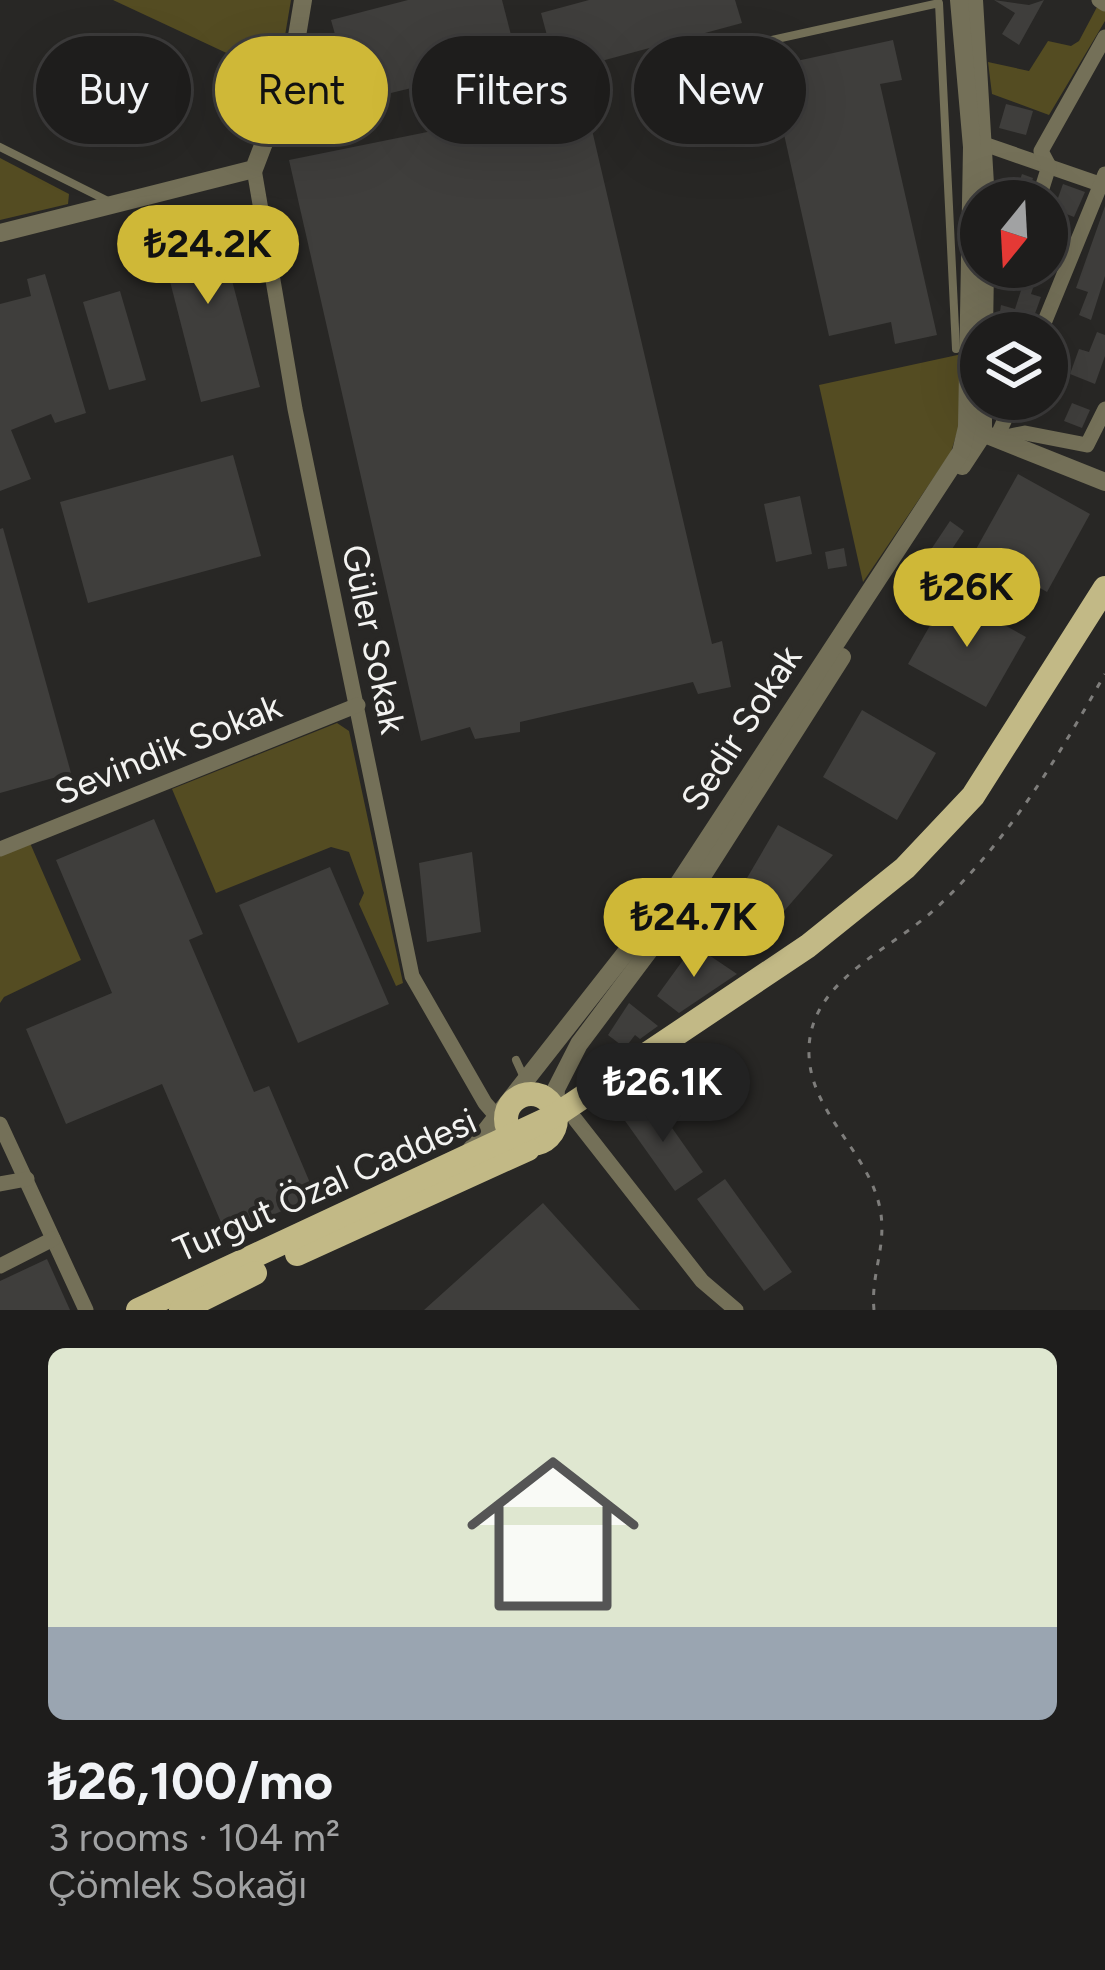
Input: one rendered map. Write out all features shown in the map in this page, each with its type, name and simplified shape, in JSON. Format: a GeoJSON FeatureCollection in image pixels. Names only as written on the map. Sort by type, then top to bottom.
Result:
{"type":"FeatureCollection","features":[{"type":"Feature","properties":{"kind":"main road","name":"Turgut Özal Caddesi"},"geometry":{"type":"LineString","coordinates":[[138,1310],[459,1164],[535,1110],[612,1078],[808,946],[934,839],[993,770],[1105,588]]}},
{"type":"Feature","properties":{"kind":"main road"},"geometry":{"type":"LineString","coordinates":[[182,1310],[542,1141],[553,1130],[535,1110],[807,962],[908,883],[996,784],[1105,605]]}},
{"type":"Feature","properties":{"kind":"street"},"geometry":{"type":"LineString","coordinates":[[0,233],[254,169],[291,72],[303,0]]}},
{"type":"Feature","properties":{"kind":"street"},"geometry":{"type":"LineString","coordinates":[[959,0],[972,180]]}},
{"type":"Feature","properties":{"kind":"street"},"geometry":{"type":"LineString","coordinates":[[974,0],[986,180]]}},
{"type":"Feature","properties":{"kind":"street"},"geometry":{"type":"LineString","coordinates":[[1045,180],[1049,166],[1041,151],[1105,38]]}},
{"type":"Feature","properties":{"kind":"street"},"geometry":{"type":"LineString","coordinates":[[987,145],[1103,181],[1048,312]]}},
{"type":"Feature","properties":{"kind":"street","name":"Güler Sokak"},"geometry":{"type":"LineString","coordinates":[[254,169],[295,409],[412,976],[535,1110],[736,1310]]}},
{"type":"Feature","properties":{"kind":"street"},"geometry":{"type":"LineString","coordinates":[[975,288],[982,433]]}},
{"type":"Feature","properties":{"kind":"street"},"geometry":{"type":"LineString","coordinates":[[982,433],[1024,433],[1076,446],[1094,439],[1104,417]]}},
{"type":"Feature","properties":{"kind":"street"},"geometry":{"type":"LineString","coordinates":[[982,420],[982,433]]}},
{"type":"Feature","properties":{"kind":"street"},"geometry":{"type":"LineString","coordinates":[[535,1110],[556,1089],[579,1044],[687,901],[994,420]]}},
{"type":"Feature","properties":{"kind":"street"},"geometry":{"type":"LineString","coordinates":[[982,433],[1105,482]]}},
{"type":"Feature","properties":{"kind":"street","name":"Sedir Sokak"},"geometry":{"type":"LineString","coordinates":[[459,1164],[484,1136],[535,1110],[961,452],[982,433]]}},
{"type":"Feature","properties":{"kind":"street","name":"Sevindik Sokak"},"geometry":{"type":"LineString","coordinates":[[0,849],[358,705]]}},
{"type":"Feature","properties":{"kind":"street"},"geometry":{"type":"LineString","coordinates":[[579,1044],[570,1071],[574,1082],[586,1088],[612,1078]]}},
{"type":"Feature","properties":{"kind":"street"},"geometry":{"type":"LineString","coordinates":[[0,1124],[86,1310]]}},
{"type":"Feature","properties":{"kind":"street"},"geometry":{"type":"LineString","coordinates":[[0,1184],[27,1179]]}},
{"type":"Feature","properties":{"kind":"street"},"geometry":{"type":"LineString","coordinates":[[0,1266],[52,1239]]}},
{"type":"Feature","properties":{"kind":"lane"},"geometry":{"type":"LineString","coordinates":[[790,36],[939,3],[956,349]]}},
{"type":"Feature","properties":{"kind":"lane"},"geometry":{"type":"LineString","coordinates":[[0,147],[115,204]]}},
{"type":"Feature","properties":{"kind":"lane"},"geometry":{"type":"LineString","coordinates":[[950,218],[960,217]]}},
{"type":"Feature","properties":{"kind":"lane"},"geometry":{"type":"LineString","coordinates":[[516,1060],[535,1110]]}},
{"type":"Feature","properties":{"kind":"path"},"geometry":{"type":"LineString","coordinates":[[874,1310],[872,1290],[884,1253],[876,1193],[812,1080],[810,1033],[818,1006],[932,912],[992,852],[1052,767],[1105,674]]}},
{"type":"Feature","properties":{"kind":"shaded area"},"geometry":{"type":"Polygon","coordinates":[[[113,0],[291,0],[285,36],[215,36],[215,48],[113,0]]]}},
{"type":"Feature","properties":{"kind":"shaded area"},"geometry":{"type":"Polygon","coordinates":[[[1097,7],[1105,11],[1105,21],[1049,115],[992,94],[988,62],[1029,71],[1048,41],[1071,46],[1079,41],[1097,7]]]}},
{"type":"Feature","properties":{"kind":"shaded area"},"geometry":{"type":"Polygon","coordinates":[[[0,158],[69,194],[68,204],[0,220],[0,158]]]}},
{"type":"Feature","properties":{"kind":"shaded area"},"geometry":{"type":"Polygon","coordinates":[[[960,354],[959,426],[951,452],[863,582],[819,385],[960,354]]]}},
{"type":"Feature","properties":{"kind":"shaded area"},"geometry":{"type":"Polygon","coordinates":[[[337,723],[349,731],[403,983],[396,986],[359,904],[364,893],[349,852],[331,847],[216,893],[172,789],[337,723]]]}},
{"type":"Feature","properties":{"kind":"shaded area"},"geometry":{"type":"Polygon","coordinates":[[[30,843],[81,960],[0,1003],[0,855],[30,843]]]}},
{"type":"Feature","properties":{"kind":"building"},"geometry":{"type":"Polygon","coordinates":[[[408,0],[502,0],[511,36],[412,36],[412,88],[388,94],[388,36],[335,36],[331,20],[408,0]]]}},
{"type":"Feature","properties":{"kind":"building"},"geometry":{"type":"Polygon","coordinates":[[[589,0],[735,0],[742,23],[694,36],[634,36],[634,52],[610,59],[610,36],[547,36],[541,13],[589,0]]]}},
{"type":"Feature","properties":{"kind":"building"},"geometry":{"type":"Polygon","coordinates":[[[994,0],[1029,5],[1044,0],[1019,45],[1002,34],[1015,13],[994,0]]]}},
{"type":"Feature","properties":{"kind":"building"},"geometry":{"type":"Polygon","coordinates":[[[893,40],[902,80],[880,84],[937,335],[895,344],[891,322],[829,336],[786,144],[806,144],[806,59],[893,40]]]}},
{"type":"Feature","properties":{"kind":"building"},"geometry":{"type":"Polygon","coordinates":[[[1006,104],[1033,111],[1026,135],[999,128],[1006,104]]]}},
{"type":"Feature","properties":{"kind":"building"},"geometry":{"type":"Polygon","coordinates":[[[412,135],[412,144],[595,144],[712,644],[722,641],[731,687],[698,694],[693,682],[520,722],[520,732],[475,739],[470,727],[421,741],[289,160],[388,144],[388,140],[412,135]]]}},
{"type":"Feature","properties":{"kind":"building"},"geometry":{"type":"Polygon","coordinates":[[[1068,186],[1085,192],[1074,217],[1068,215],[1068,186]]]}},
{"type":"Feature","properties":{"kind":"building"},"geometry":{"type":"Polygon","coordinates":[[[1105,206],[1105,276],[1091,320],[1079,315],[1088,292],[1076,288],[1105,206]]]}},
{"type":"Feature","properties":{"kind":"building"},"geometry":{"type":"Polygon","coordinates":[[[214,212],[260,387],[201,402],[156,227],[214,212]]]}},
{"type":"Feature","properties":{"kind":"building"},"geometry":{"type":"Polygon","coordinates":[[[45,274],[86,413],[55,423],[51,414],[11,430],[31,479],[0,491],[0,304],[31,296],[27,279],[45,274]]]}},
{"type":"Feature","properties":{"kind":"building"},"geometry":{"type":"Polygon","coordinates":[[[1022,288],[1033,288],[1031,294],[1041,297],[1036,312],[1000,312],[1001,305],[1015,309],[1022,288]]]}},
{"type":"Feature","properties":{"kind":"building"},"geometry":{"type":"Polygon","coordinates":[[[120,291],[146,380],[109,390],[83,302],[120,291]]]}},
{"type":"Feature","properties":{"kind":"building"},"geometry":{"type":"Polygon","coordinates":[[[1097,332],[1105,335],[1105,356],[1095,384],[1070,374],[1079,349],[1089,352],[1097,332]]]}},
{"type":"Feature","properties":{"kind":"building"},"geometry":{"type":"Polygon","coordinates":[[[1072,403],[1090,410],[1082,428],[1064,421],[1072,403]]]}},
{"type":"Feature","properties":{"kind":"building"},"geometry":{"type":"Polygon","coordinates":[[[233,455],[261,556],[88,603],[60,502],[233,455]]]}},
{"type":"Feature","properties":{"kind":"building"},"geometry":{"type":"Polygon","coordinates":[[[1018,474],[1090,514],[1047,592],[975,551],[1018,474]]]}},
{"type":"Feature","properties":{"kind":"building"},"geometry":{"type":"Polygon","coordinates":[[[800,496],[812,554],[776,562],[764,504],[800,496]]]}},
{"type":"Feature","properties":{"kind":"building"},"geometry":{"type":"Polygon","coordinates":[[[950,521],[964,531],[942,564],[928,554],[950,521]]]}},
{"type":"Feature","properties":{"kind":"building"},"geometry":{"type":"Polygon","coordinates":[[[0,529],[71,773],[0,793],[0,529]]]}},
{"type":"Feature","properties":{"kind":"building"},"geometry":{"type":"Polygon","coordinates":[[[844,548],[847,566],[828,569],[825,552],[844,548]]]}},
{"type":"Feature","properties":{"kind":"building"},"geometry":{"type":"Polygon","coordinates":[[[948,594],[1026,637],[986,707],[908,664],[948,594]]]}},
{"type":"Feature","properties":{"kind":"building"},"geometry":{"type":"Polygon","coordinates":[[[862,710],[936,753],[897,820],[823,777],[862,710]]]}},
{"type":"Feature","properties":{"kind":"building"},"geometry":{"type":"Polygon","coordinates":[[[154,819],[203,934],[189,940],[254,1092],[269,1086],[316,1197],[226,1234],[162,1084],[66,1124],[26,1029],[112,993],[56,860],[154,819]]]}},
{"type":"Feature","properties":{"kind":"building"},"geometry":{"type":"Polygon","coordinates":[[[778,825],[833,855],[778,918],[737,895],[778,825]]]}},
{"type":"Feature","properties":{"kind":"building"},"geometry":{"type":"Polygon","coordinates":[[[472,852],[481,932],[427,942],[419,863],[472,852]]]}},
{"type":"Feature","properties":{"kind":"building"},"geometry":{"type":"Polygon","coordinates":[[[330,867],[389,1004],[298,1043],[239,905],[330,867]]]}},
{"type":"Feature","properties":{"kind":"building"},"geometry":{"type":"Polygon","coordinates":[[[694,945],[737,974],[679,1013],[657,996],[694,945]]]}},
{"type":"Feature","properties":{"kind":"building"},"geometry":{"type":"Polygon","coordinates":[[[629,1003],[658,1026],[640,1039],[635,1035],[625,1048],[608,1035],[629,1003]]]}},
{"type":"Feature","properties":{"kind":"building"},"geometry":{"type":"Polygon","coordinates":[[[651,1098],[703,1172],[675,1191],[623,1118],[651,1098]]]}},
{"type":"Feature","properties":{"kind":"building"},"geometry":{"type":"Polygon","coordinates":[[[725,1179],[792,1272],[764,1291],[697,1199],[725,1179]]]}},
{"type":"Feature","properties":{"kind":"building"},"geometry":{"type":"Polygon","coordinates":[[[543,1203],[640,1310],[424,1310],[543,1203]]]}},
{"type":"Feature","properties":{"kind":"building"},"geometry":{"type":"Polygon","coordinates":[[[47,1259],[70,1310],[0,1310],[0,1281],[47,1259]]]}}]}
